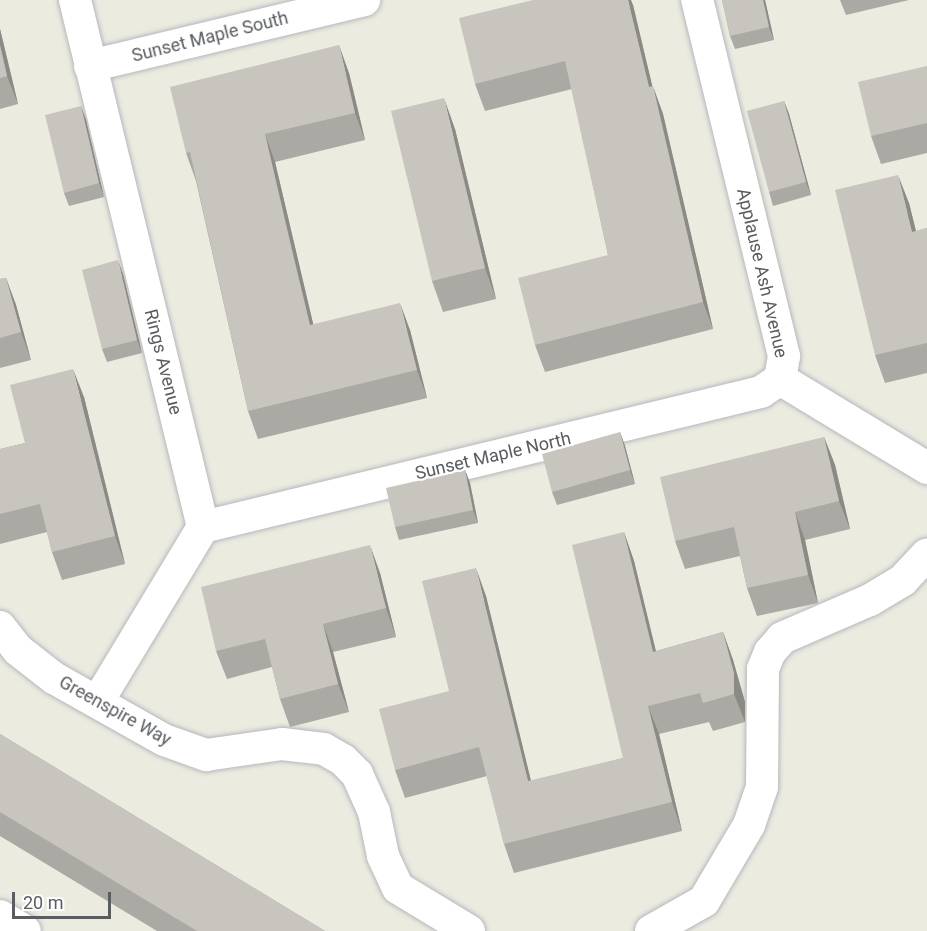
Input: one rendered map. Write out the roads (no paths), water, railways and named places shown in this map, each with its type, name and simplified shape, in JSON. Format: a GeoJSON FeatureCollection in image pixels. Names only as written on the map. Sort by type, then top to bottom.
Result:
{"type":"FeatureCollection","features":[{"type":"Feature","properties":{"kind":"street","name":"Rings Avenue"},"geometry":{"type":"LineString","coordinates":[[75,0],[203,527]]}},
{"type":"Feature","properties":{"kind":"street","name":"Sunset Maple South"},"geometry":{"type":"LineString","coordinates":[[90,66],[364,0]]}},
{"type":"Feature","properties":{"kind":"street","name":"Applause Ash Avenue"},"geometry":{"type":"LineString","coordinates":[[697,0],[784,356],[780,379],[927,468]]}},
{"type":"Feature","properties":{"kind":"street","name":"Sunset Maple North"},"geometry":{"type":"LineString","coordinates":[[203,527],[761,392],[780,379]]}},
{"type":"Feature","properties":{"kind":"street"},"geometry":{"type":"LineString","coordinates":[[98,701],[203,527]]}},
{"type":"Feature","properties":{"kind":"street"},"geometry":{"type":"LineString","coordinates":[[651,931],[704,901],[749,825],[762,787],[763,669],[770,652],[790,634],[870,600],[903,580],[927,554]]}},
{"type":"Feature","properties":{"kind":"street","name":"Greenspire Way"},"geometry":{"type":"LineString","coordinates":[[0,627],[18,650],[54,678],[164,740],[206,755],[282,744],[324,749],[343,760],[357,774],[374,812],[383,856],[398,888],[469,931]]}},
{"type":"Feature","properties":{"kind":"street"},"geometry":{"type":"LineString","coordinates":[[0,916],[25,931]]}}]}
